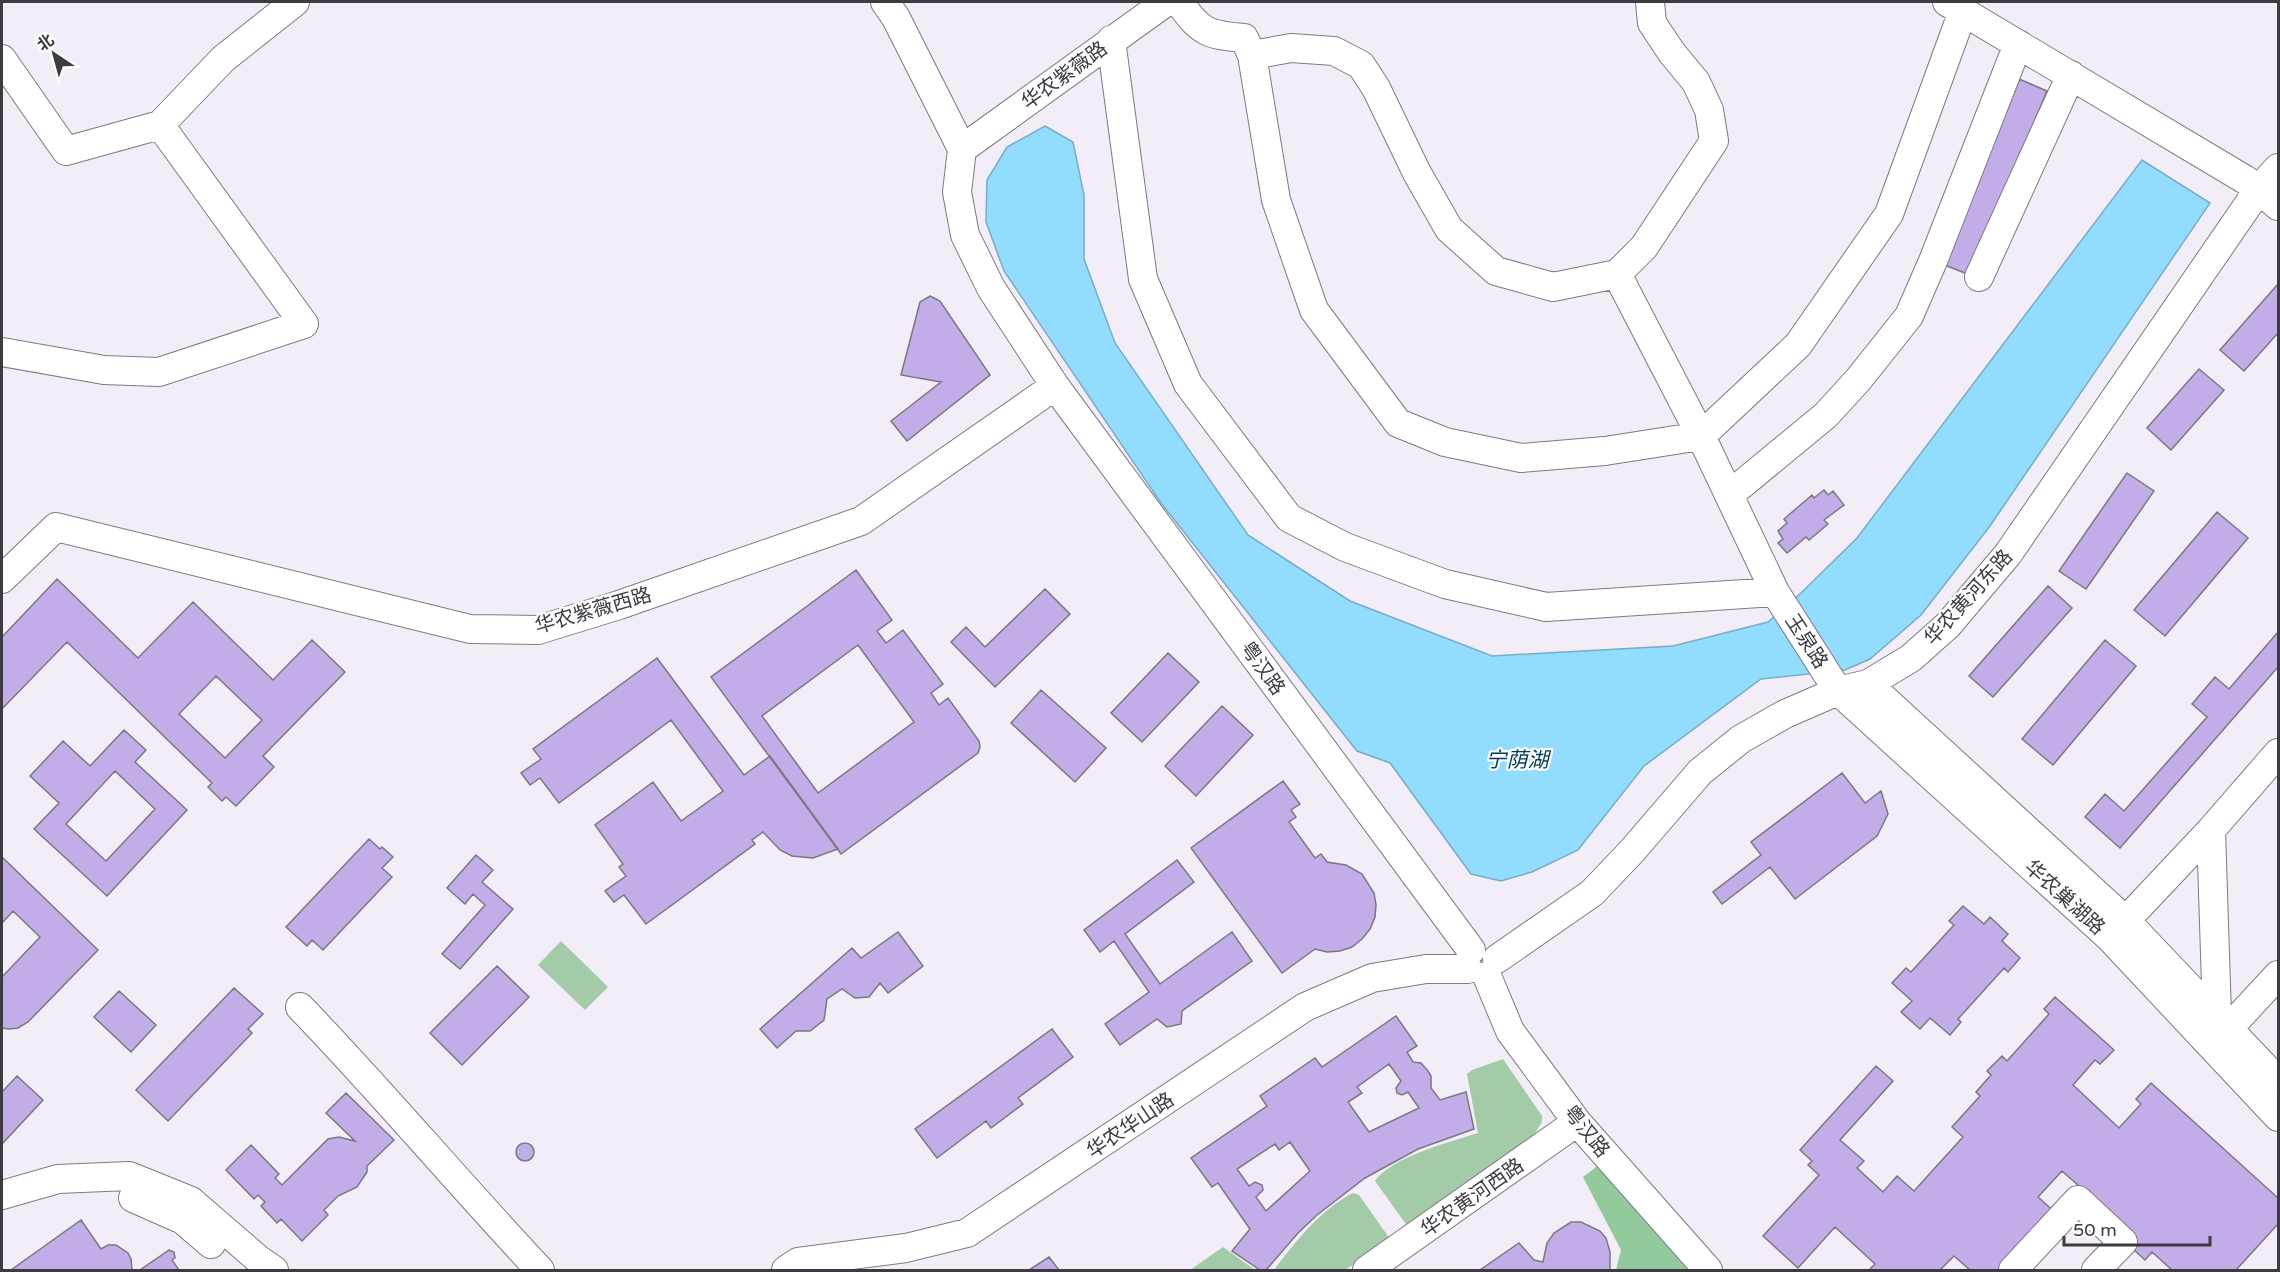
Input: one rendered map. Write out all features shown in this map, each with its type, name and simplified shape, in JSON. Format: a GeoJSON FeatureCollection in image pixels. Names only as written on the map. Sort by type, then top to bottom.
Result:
{"type":"FeatureCollection","features":[{"type":"Feature","properties":{"kind":"street"},"geometry":{"type":"LineString","coordinates":[[2,59],[66,151],[160,125],[223,60],[295,2]]}},
{"type":"Feature","properties":{"kind":"street"},"geometry":{"type":"LineString","coordinates":[[885,2],[896,18],[962,149]]}},
{"type":"Feature","properties":{"kind":"street","name":"华农紫薇路"},"geometry":{"type":"LineString","coordinates":[[962,149],[1166,2]]}},
{"type":"Feature","properties":{"kind":"street"},"geometry":{"type":"LineString","coordinates":[[1179,2],[1193,21],[1215,36],[1244,38],[1252,55],[1276,200],[1314,310],[1398,423],[1445,442],[1521,458],[1605,451],[1701,436],[1798,345],[1890,214],[1955,6],[2269,197]]}},
{"type":"Feature","properties":{"kind":"street"},"geometry":{"type":"LineString","coordinates":[[1252,55],[1291,48],[1334,51],[1361,65],[1376,88],[1417,173],[1449,229],[1496,271],[1553,287],[1617,274],[1644,247],[1714,141],[1709,110],[1696,82],[1652,23],[1650,2]]}},
{"type":"Feature","properties":{"kind":"street"},"geometry":{"type":"LineString","coordinates":[[1111,40],[1143,279],[1188,384],[1289,518],[1345,547],[1445,584],[1546,607],[1775,592]]}},
{"type":"Feature","properties":{"kind":"street"},"geometry":{"type":"LineString","coordinates":[[1729,495],[1827,415],[1909,316],[1933,261],[2018,44]]}},
{"type":"Feature","properties":{"kind":"street"},"geometry":{"type":"LineString","coordinates":[[1979,277],[2071,75]]}},
{"type":"Feature","properties":{"kind":"street"},"geometry":{"type":"LineString","coordinates":[[2,352],[104,370],[159,372],[304,324],[160,125]]}},
{"type":"Feature","properties":{"kind":"street","name":"粤汉路"},"geometry":{"type":"LineString","coordinates":[[962,149],[957,192],[965,235],[991,288],[1055,386],[1481,964],[1510,1031],[1577,1122],[1708,1270]]}},
{"type":"Feature","properties":{"kind":"street","name":"华农黄河东路"},"geometry":{"type":"LineString","coordinates":[[1481,964],[1592,892],[1632,851],[1700,772],[1741,739],[1785,714],[1838,691],[1868,684],[1911,658],[1940,632],[2008,554],[2269,197],[2278,168]]}},
{"type":"Feature","properties":{"kind":"street","name":"玉泉路"},"geometry":{"type":"LineString","coordinates":[[1617,274],[1701,436],[1775,592],[1838,691]]}},
{"type":"Feature","properties":{"kind":"street","name":"华农紫薇西路"},"geometry":{"type":"LineString","coordinates":[[2,579],[56,527],[470,629],[538,630],[619,605],[861,521],[1055,386]]}},
{"type":"Feature","properties":{"kind":"street","name":"华农巢湖路"},"geometry":{"type":"LineString","coordinates":[[1868,684],[2219,1030],[2278,1081]]}},
{"type":"Feature","properties":{"kind":"street","name":"华农巢湖路"},"geometry":{"type":"LineString","coordinates":[[1838,691],[2118,929]]}},
{"type":"Feature","properties":{"kind":"street"},"geometry":{"type":"LineString","coordinates":[[2118,929],[2211,830],[2278,753]]}},
{"type":"Feature","properties":{"kind":"street"},"geometry":{"type":"LineString","coordinates":[[2211,830],[2219,1030]]}},
{"type":"Feature","properties":{"kind":"street","name":"华农华山路"},"geometry":{"type":"LineString","coordinates":[[786,1270],[798,1262],[906,1248],[967,1233],[1305,1007],[1372,978],[1426,969],[1481,964]]}},
{"type":"Feature","properties":{"kind":"street"},"geometry":{"type":"LineString","coordinates":[[2219,1030],[2278,975]]}},
{"type":"Feature","properties":{"kind":"street"},"geometry":{"type":"LineString","coordinates":[[300,1007],[540,1270]]}},
{"type":"Feature","properties":{"kind":"street","name":"华农巢湖路"},"geometry":{"type":"LineString","coordinates":[[2219,1030],[2278,1117]]}},
{"type":"Feature","properties":{"kind":"street","name":"华农黄河西路"},"geometry":{"type":"LineString","coordinates":[[1367,1270],[1577,1122]]}},
{"type":"Feature","properties":{"kind":"street"},"geometry":{"type":"LineString","coordinates":[[2,1195],[58,1179],[126,1185],[191,1201],[274,1270]]}},
{"type":"Feature","properties":{"kind":"street"},"geometry":{"type":"LineString","coordinates":[[2,1211],[50,1197],[126,1185],[183,1220],[241,1270]]}},
{"type":"Feature","properties":{"kind":"street"},"geometry":{"type":"LineString","coordinates":[[2013,1270],[2078,1200],[2123,1242],[2096,1270]]}},
{"type":"Feature","properties":{"kind":"green space"},"geometry":{"type":"Polygon","coordinates":[[[561,941],[608,987],[585,1010],[538,965],[561,941]]]}},
{"type":"Feature","properties":{"kind":"green space"},"geometry":{"type":"Polygon","coordinates":[[[1503,1059],[1542,1116],[1542,1122],[1534,1135],[1408,1227],[1375,1181],[1383,1172],[1407,1158],[1478,1133],[1467,1074],[1503,1059]]]}},
{"type":"Feature","properties":{"kind":"green space"},"geometry":{"type":"Polygon","coordinates":[[[1600,1164],[1690,1270],[1616,1270],[1621,1250],[1583,1177],[1600,1164]]]}},
{"type":"Feature","properties":{"kind":"green space"},"geometry":{"type":"Polygon","coordinates":[[[1353,1193],[1359,1195],[1390,1239],[1345,1270],[1274,1270],[1319,1217],[1353,1193]]]}},
{"type":"Feature","properties":{"kind":"green space"},"geometry":{"type":"Polygon","coordinates":[[[1223,1247],[1255,1270],[1190,1270],[1223,1247]]]}},
{"type":"Feature","properties":{"kind":"water","name":"宁荫湖"},"geometry":{"type":"Polygon","coordinates":[[[1045,126],[1073,142],[1084,195],[1084,259],[1115,343],[1248,535],[1350,601],[1492,656],[1673,646],[1768,622],[1857,538],[2142,160],[2210,203],[1990,526],[1921,615],[1870,659],[1845,670],[1761,679],[1644,766],[1578,850],[1532,872],[1501,881],[1471,874],[1390,763],[1357,751],[1161,503],[1004,271],[986,222],[987,180],[1007,147],[1045,126]]]}},
{"type":"Feature","properties":{"kind":"building"},"geometry":{"type":"Polygon","coordinates":[[[2019,79],[2047,91],[1970,275],[1942,264],[2019,79]]]}},
{"type":"Feature","properties":{"kind":"building"},"geometry":{"type":"Polygon","coordinates":[[[2278,284],[2278,333],[2244,371],[2220,350],[2278,284]]]}},
{"type":"Feature","properties":{"kind":"building"},"geometry":{"type":"Polygon","coordinates":[[[930,296],[940,301],[990,375],[907,441],[891,421],[941,382],[901,375],[920,302],[930,296]]]}},
{"type":"Feature","properties":{"kind":"building"},"geometry":{"type":"Polygon","coordinates":[[[2199,369],[2224,390],[2171,450],[2147,428],[2199,369]]]}},
{"type":"Feature","properties":{"kind":"building"},"geometry":{"type":"Polygon","coordinates":[[[2127,473],[2154,491],[2086,589],[2059,571],[2127,473]]]}},
{"type":"Feature","properties":{"kind":"building"},"geometry":{"type":"Polygon","coordinates":[[[1824,490],[1828,495],[1833,491],[1844,505],[1824,520],[1828,524],[1809,540],[1806,537],[1787,553],[1778,543],[1783,539],[1778,531],[1787,523],[1784,519],[1812,495],[1814,498],[1824,490]]]}},
{"type":"Feature","properties":{"kind":"building"},"geometry":{"type":"Polygon","coordinates":[[[2217,512],[2248,538],[2165,636],[2134,610],[2217,512]]]}},
{"type":"Feature","properties":{"kind":"building"},"geometry":{"type":"Polygon","coordinates":[[[856,570],[892,620],[877,631],[886,643],[903,630],[943,684],[931,693],[939,705],[948,698],[979,741],[980,747],[978,753],[841,854],[711,677],[856,570]],[[858,645],[762,716],[818,793],[914,722],[858,645]]]}},
{"type":"Feature","properties":{"kind":"building"},"geometry":{"type":"Polygon","coordinates":[[[57,579],[138,658],[193,602],[273,680],[312,640],[345,672],[263,756],[274,767],[236,806],[226,797],[222,801],[208,787],[212,783],[67,642],[2,709],[2,637],[57,579]],[[216,676],[179,714],[225,758],[262,720],[216,676]]]}},
{"type":"Feature","properties":{"kind":"building"},"geometry":{"type":"Polygon","coordinates":[[[2048,586],[2072,608],[1993,697],[1969,676],[2048,586]]]}},
{"type":"Feature","properties":{"kind":"building"},"geometry":{"type":"Polygon","coordinates":[[[1045,589],[1070,614],[995,687],[951,642],[966,627],[985,647],[1045,589]]]}},
{"type":"Feature","properties":{"kind":"building"},"geometry":{"type":"Polygon","coordinates":[[[2278,632],[2278,667],[2120,848],[2085,817],[2105,794],[2124,811],[2207,717],[2192,704],[2215,677],[2229,689],[2278,632]]]}},
{"type":"Feature","properties":{"kind":"building"},"geometry":{"type":"Polygon","coordinates":[[[2105,640],[2136,666],[2053,765],[2022,739],[2105,640]]]}},
{"type":"Feature","properties":{"kind":"building"},"geometry":{"type":"Polygon","coordinates":[[[1168,653],[1199,682],[1142,742],[1111,713],[1168,653]]]}},
{"type":"Feature","properties":{"kind":"building"},"geometry":{"type":"Polygon","coordinates":[[[657,658],[744,775],[770,756],[838,849],[813,858],[792,856],[780,850],[763,832],[752,840],[755,844],[646,924],[624,895],[614,902],[605,891],[626,876],[619,867],[623,864],[595,825],[653,782],[681,821],[723,791],[671,720],[559,803],[540,778],[530,785],[521,773],[541,759],[533,749],[657,658]]]}},
{"type":"Feature","properties":{"kind":"building"},"geometry":{"type":"Polygon","coordinates":[[[1041,690],[1106,748],[1075,782],[1011,723],[1041,690]]]}},
{"type":"Feature","properties":{"kind":"building"},"geometry":{"type":"Polygon","coordinates":[[[1222,706],[1253,735],[1196,796],[1165,766],[1222,706]]]}},
{"type":"Feature","properties":{"kind":"building"},"geometry":{"type":"Polygon","coordinates":[[[124,730],[146,750],[135,762],[187,810],[107,896],[34,829],[59,803],[30,776],[63,741],[90,766],[124,730]],[[115,771],[66,824],[106,861],[155,809],[115,771]]]}},
{"type":"Feature","properties":{"kind":"building"},"geometry":{"type":"Polygon","coordinates":[[[1842,773],[1865,803],[1881,791],[1888,814],[1877,836],[1795,899],[1770,867],[1722,904],[1713,892],[1761,855],[1751,842],[1842,773]]]}},
{"type":"Feature","properties":{"kind":"building"},"geometry":{"type":"Polygon","coordinates":[[[1283,781],[1300,804],[1291,810],[1296,817],[1289,822],[1315,858],[1321,854],[1327,862],[1346,865],[1362,874],[1374,893],[1376,905],[1375,917],[1370,929],[1352,947],[1327,952],[1315,949],[1282,973],[1191,848],[1283,781]]]}},
{"type":"Feature","properties":{"kind":"building"},"geometry":{"type":"Polygon","coordinates":[[[369,839],[393,857],[382,868],[392,877],[323,950],[312,940],[307,946],[286,927],[369,839]]]}},
{"type":"Feature","properties":{"kind":"building"},"geometry":{"type":"Polygon","coordinates":[[[476,855],[493,870],[482,882],[513,909],[460,969],[442,954],[485,905],[473,894],[465,904],[447,888],[476,855]]]}},
{"type":"Feature","properties":{"kind":"building"},"geometry":{"type":"Polygon","coordinates":[[[2,857],[98,950],[28,1022],[18,1028],[9,1029],[2,1028],[2,977],[40,937],[13,911],[2,923],[2,857]]]}},
{"type":"Feature","properties":{"kind":"building"},"geometry":{"type":"Polygon","coordinates":[[[1177,860],[1194,882],[1125,934],[1160,984],[1232,932],[1252,961],[1182,1011],[1181,1024],[1167,1027],[1157,1019],[1120,1045],[1105,1024],[1149,992],[1114,941],[1100,952],[1084,930],[1177,860]]]}},
{"type":"Feature","properties":{"kind":"building"},"geometry":{"type":"Polygon","coordinates":[[[1963,906],[1984,924],[1990,917],[2008,934],[2002,941],[2020,958],[2008,972],[2004,968],[1958,1019],[1961,1022],[1950,1035],[1930,1018],[1920,1029],[1901,1012],[1912,1001],[1892,983],[1906,968],[1911,972],[1954,925],[1949,921],[1963,906]]]}},
{"type":"Feature","properties":{"kind":"building"},"geometry":{"type":"Polygon","coordinates":[[[898,932],[923,966],[888,993],[880,983],[869,997],[855,998],[842,989],[827,999],[824,1020],[810,1031],[796,1031],[777,1048],[760,1029],[852,948],[861,958],[898,932]]]}},
{"type":"Feature","properties":{"kind":"building"},"geometry":{"type":"Polygon","coordinates":[[[497,966],[529,997],[462,1065],[430,1033],[497,966]]]}},
{"type":"Feature","properties":{"kind":"building"},"geometry":{"type":"Polygon","coordinates":[[[234,988],[263,1014],[248,1029],[252,1033],[168,1121],[136,1090],[234,988]]]}},
{"type":"Feature","properties":{"kind":"building"},"geometry":{"type":"Polygon","coordinates":[[[119,991],[156,1025],[131,1052],[94,1017],[119,991]]]}},
{"type":"Feature","properties":{"kind":"building"},"geometry":{"type":"Polygon","coordinates":[[[2055,997],[2114,1050],[2100,1064],[2095,1060],[2073,1085],[2119,1128],[2141,1104],[2136,1099],[2151,1083],[2278,1198],[2278,1224],[2236,1270],[2172,1270],[2152,1252],[2145,1260],[2097,1216],[2104,1208],[2062,1171],[2038,1197],[2059,1216],[2009,1270],[1970,1270],[1954,1256],[1940,1270],[1869,1270],[1875,1264],[1835,1227],[1798,1268],[1763,1236],[1819,1175],[1808,1165],[1812,1161],[1800,1150],[1876,1066],[1893,1081],[1840,1140],[1864,1161],[1857,1168],[1883,1192],[1897,1176],[1914,1191],[1963,1137],[1952,1127],[1980,1096],[1976,1092],[1991,1075],[1987,1071],[2002,1056],[2007,1061],[2049,1014],[2044,1009],[2055,997]]]}},
{"type":"Feature","properties":{"kind":"building"},"geometry":{"type":"Polygon","coordinates":[[[1396,1016],[1417,1046],[1407,1052],[1413,1062],[1421,1063],[1428,1071],[1431,1076],[1431,1088],[1440,1100],[1466,1092],[1474,1129],[1418,1149],[1365,1178],[1317,1215],[1266,1270],[1260,1270],[1232,1251],[1250,1229],[1218,1183],[1212,1187],[1191,1158],[1267,1106],[1260,1096],[1315,1058],[1322,1067],[1396,1016]],[[1389,1064],[1357,1087],[1362,1093],[1348,1102],[1369,1132],[1419,1108],[1408,1092],[1402,1095],[1397,1093],[1396,1088],[1401,1081],[1389,1064]],[[1290,1142],[1279,1150],[1275,1144],[1237,1169],[1249,1186],[1255,1182],[1262,1185],[1263,1190],[1256,1197],[1266,1211],[1310,1171],[1290,1142]]]}},
{"type":"Feature","properties":{"kind":"building"},"geometry":{"type":"Polygon","coordinates":[[[1052,1029],[1073,1057],[1018,1098],[1023,1104],[991,1128],[986,1121],[937,1158],[915,1129],[1052,1029]]]}},
{"type":"Feature","properties":{"kind":"building"},"geometry":{"type":"Polygon","coordinates":[[[17,1076],[43,1100],[2,1144],[2,1092],[17,1076]]]}},
{"type":"Feature","properties":{"kind":"building"},"geometry":{"type":"Polygon","coordinates":[[[346,1093],[394,1140],[367,1166],[367,1172],[357,1187],[338,1196],[324,1210],[328,1215],[302,1241],[281,1219],[277,1223],[261,1206],[265,1202],[258,1195],[254,1199],[226,1170],[251,1145],[279,1174],[275,1178],[282,1185],[328,1139],[339,1137],[355,1141],[326,1113],[346,1093]]]}},
{"type":"Feature","properties":{"kind":"building"},"geometry":{"type":"Polygon","coordinates":[[[525,1143],[531,1146],[534,1152],[531,1158],[525,1161],[519,1158],[516,1152],[519,1146],[525,1143]]]}},
{"type":"Feature","properties":{"kind":"building"},"geometry":{"type":"Polygon","coordinates":[[[81,1220],[101,1249],[108,1245],[116,1245],[128,1253],[132,1270],[11,1270],[81,1220]]]}},
{"type":"Feature","properties":{"kind":"building"},"geometry":{"type":"Polygon","coordinates":[[[1571,1222],[1581,1222],[1600,1231],[1606,1238],[1610,1252],[1610,1270],[1480,1270],[1519,1243],[1534,1260],[1543,1262],[1547,1243],[1554,1233],[1571,1222]]]}},
{"type":"Feature","properties":{"kind":"building"},"geometry":{"type":"Polygon","coordinates":[[[169,1250],[174,1252],[175,1258],[172,1260],[179,1270],[140,1270],[169,1250]]]}},
{"type":"Feature","properties":{"kind":"building"},"geometry":{"type":"Polygon","coordinates":[[[1049,1257],[1059,1270],[1029,1270],[1049,1257]]]}}]}
